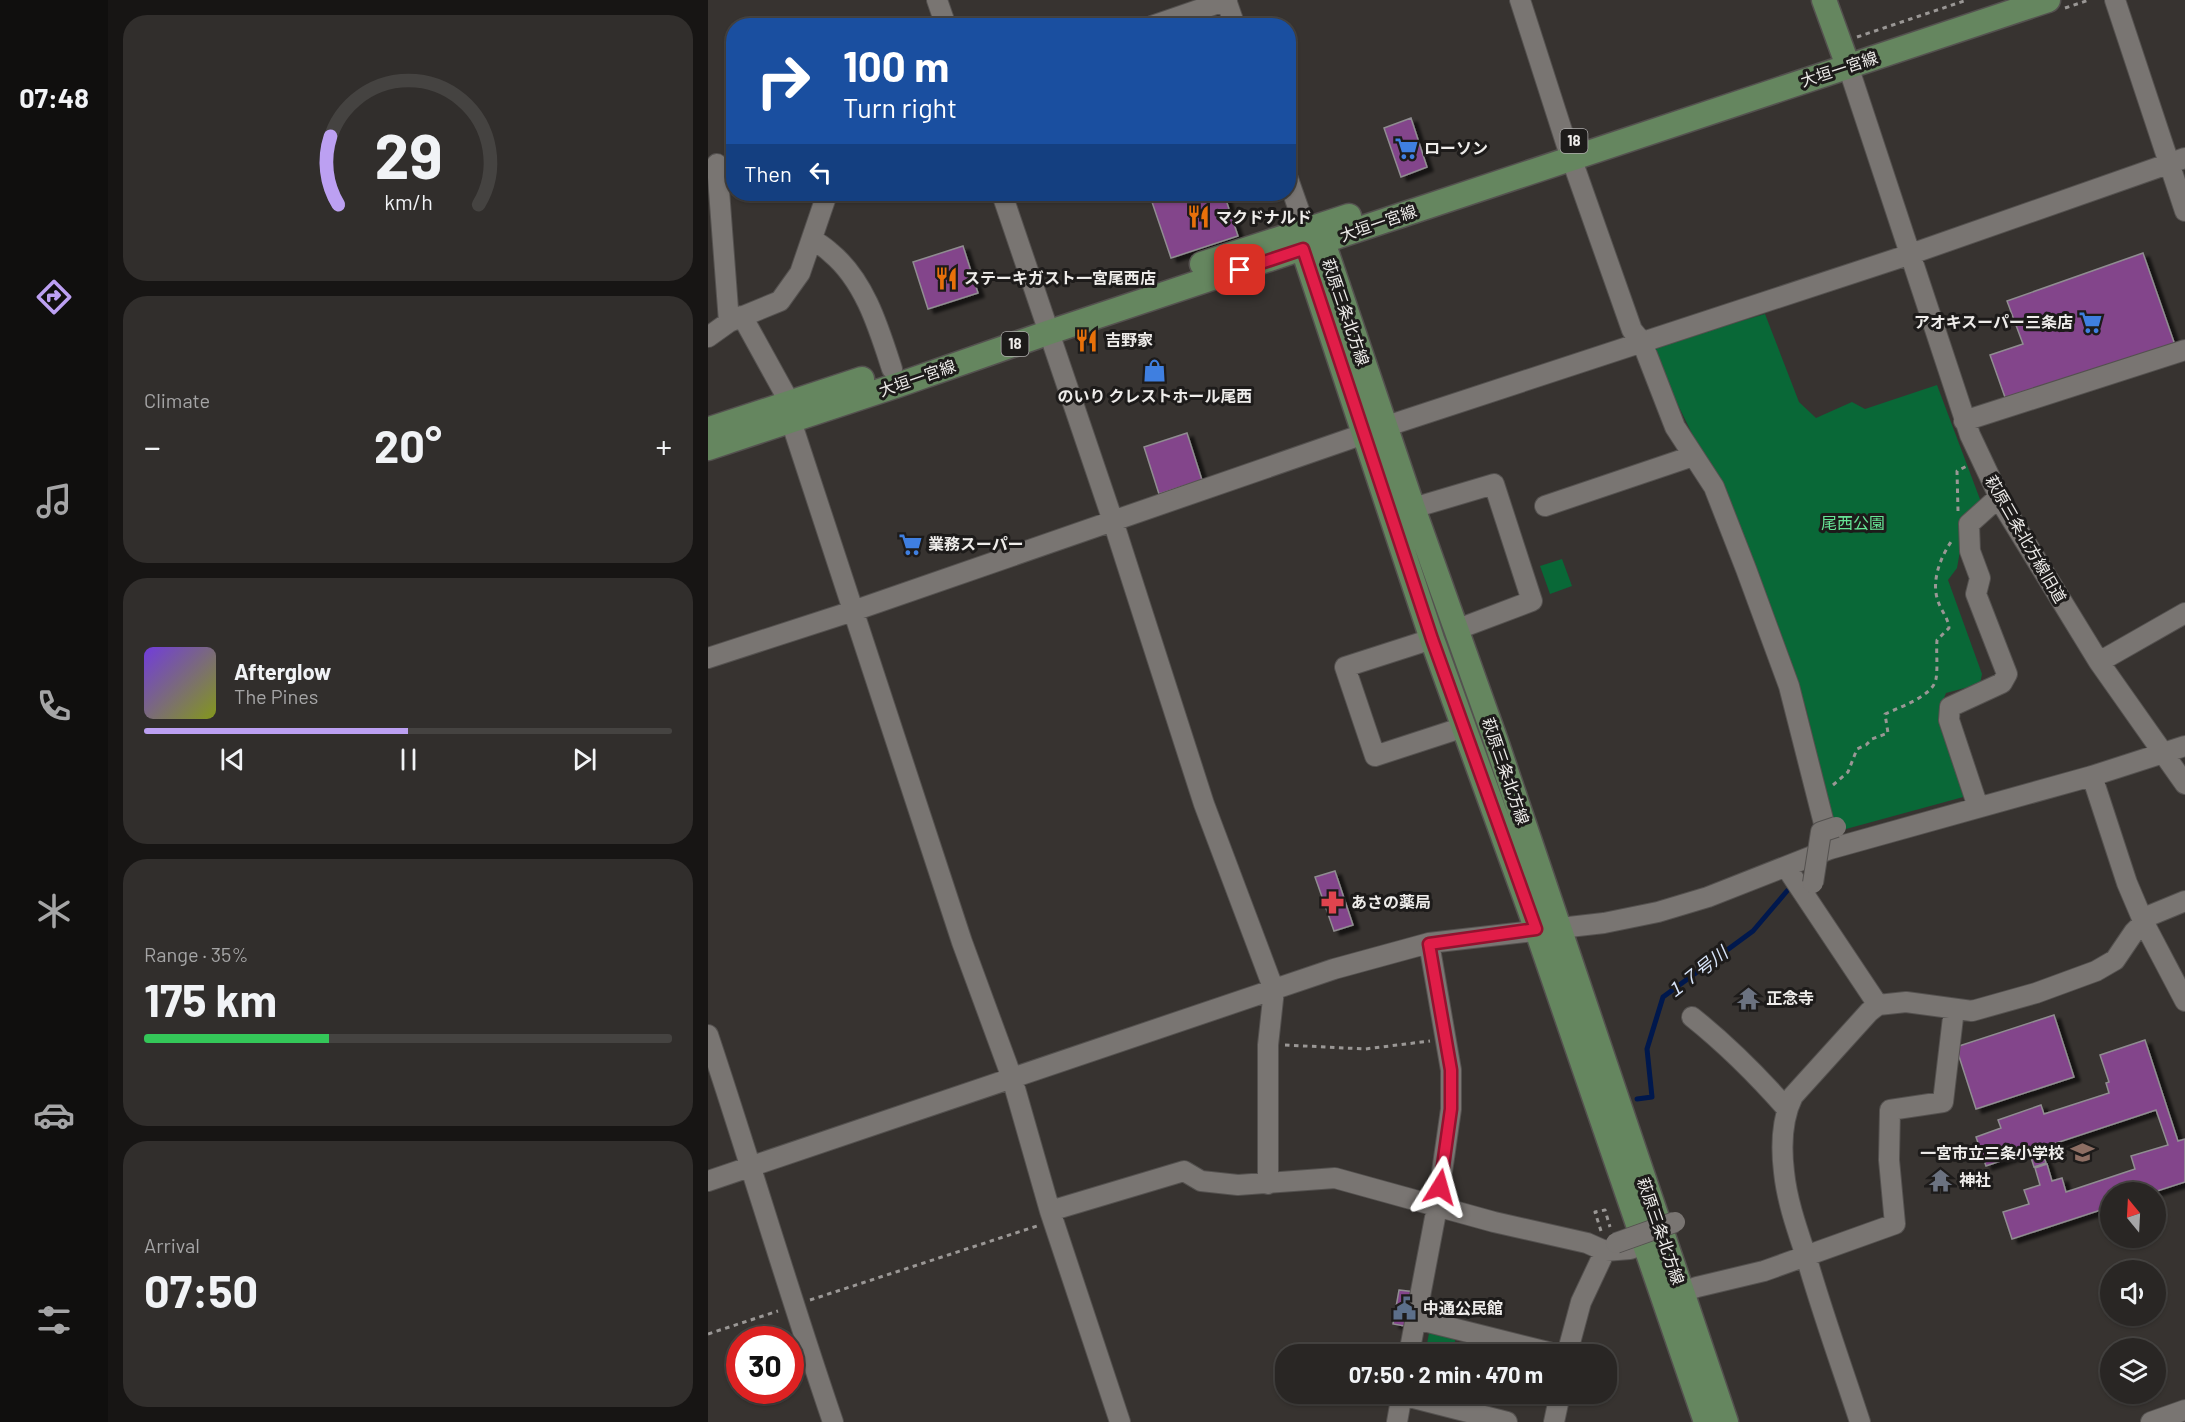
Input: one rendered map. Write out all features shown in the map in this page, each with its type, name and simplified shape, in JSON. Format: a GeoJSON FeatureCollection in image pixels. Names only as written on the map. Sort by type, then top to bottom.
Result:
{"type":"FeatureCollection","features":[{"type":"Feature","properties":{"kind":"main road"},"geometry":{"type":"LineString","coordinates":[[1824,0],[1843,54]]}},
{"type":"Feature","properties":{"kind":"main road","name":"大垣一宮線"},"geometry":{"type":"LineString","coordinates":[[708,430],[790,412],[1047,324],[1310,240],[1999,0]]}},
{"type":"Feature","properties":{"kind":"main road","name":"大垣一宮線"},"geometry":{"type":"LineString","coordinates":[[1843,54],[2048,0]]}},
{"type":"Feature","properties":{"kind":"main road","name":"萩原三条北方線"},"geometry":{"type":"LineString","coordinates":[[1310,240],[1375,430],[1432,639],[1464,728],[1547,928],[1682,1292],[1726,1422]]}},
{"type":"Feature","properties":{"kind":"main road","name":"大垣一宮線"},"geometry":{"type":"LineString","coordinates":[[708,448],[892,369],[1047,324]]}},
{"type":"Feature","properties":{"kind":"main road","name":"萩原三条北方線"},"geometry":{"type":"LineString","coordinates":[[1375,430],[1413,508],[1458,629],[1547,928],[1645,1244],[1706,1422]]}},
{"type":"Feature","properties":{"kind":"street"},"geometry":{"type":"LineString","coordinates":[[937,0],[943,18]]}},
{"type":"Feature","properties":{"kind":"street"},"geometry":{"type":"LineString","coordinates":[[1175,18],[1227,0],[1233,18]]}},
{"type":"Feature","properties":{"kind":"street"},"geometry":{"type":"LineString","coordinates":[[1520,0],[1569,151],[1632,330],[1642,342],[1675,427],[1714,487],[1789,686],[1830,849]]}},
{"type":"Feature","properties":{"kind":"street"},"geometry":{"type":"LineString","coordinates":[[2115,0],[2176,161],[2185,211]]}},
{"type":"Feature","properties":{"kind":"street","name":"萩原三条北方線旧道"},"geometry":{"type":"LineString","coordinates":[[1843,54],[1964,421],[1980,458],[1999,497],[2099,662],[2185,784]]}},
{"type":"Feature","properties":{"kind":"street"},"geometry":{"type":"LineString","coordinates":[[708,658],[852,611],[1375,430],[1908,255],[2176,161]]}},
{"type":"Feature","properties":{"kind":"street"},"geometry":{"type":"LineString","coordinates":[[719,163],[735,319],[790,412],[852,611],[962,942],[1012,1078],[1052,1216],[1120,1422]]}},
{"type":"Feature","properties":{"kind":"street"},"geometry":{"type":"LineString","coordinates":[[708,338],[735,319],[780,301],[800,273],[825,201]]}},
{"type":"Feature","properties":{"kind":"street"},"geometry":{"type":"LineString","coordinates":[[1004,201],[1113,521],[1204,804],[1274,990],[1268,1044],[1269,1184]]}},
{"type":"Feature","properties":{"kind":"street"},"geometry":{"type":"LineString","coordinates":[[1296,201],[1310,240]]}},
{"type":"Feature","properties":{"kind":"street"},"geometry":{"type":"LineString","coordinates":[[812,239],[832,253],[854,280],[877,323],[892,369]]}},
{"type":"Feature","properties":{"kind":"street"},"geometry":{"type":"LineString","coordinates":[[1964,421],[2185,350]]}},
{"type":"Feature","properties":{"kind":"street"},"geometry":{"type":"LineString","coordinates":[[1545,506],[1693,456]]}},
{"type":"Feature","properties":{"kind":"street"},"geometry":{"type":"LineString","coordinates":[[1413,508],[1494,484],[1532,601],[1458,629]]}},
{"type":"Feature","properties":{"kind":"street"},"geometry":{"type":"LineString","coordinates":[[1978,807],[1949,720],[1950,707],[2002,683],[2007,674],[1976,594],[1980,578],[1970,551],[1969,524],[1999,497]]}},
{"type":"Feature","properties":{"kind":"street"},"geometry":{"type":"LineString","coordinates":[[2099,662],[2185,613]]}},
{"type":"Feature","properties":{"kind":"street"},"geometry":{"type":"LineString","coordinates":[[1432,639],[1345,667],[1375,756],[1464,728]]}},
{"type":"Feature","properties":{"kind":"street"},"geometry":{"type":"LineString","coordinates":[[708,1181],[1345,966],[1429,944],[1604,922],[1658,912],[1708,897],[1830,849],[2092,776],[2185,746]]}},
{"type":"Feature","properties":{"kind":"street"},"geometry":{"type":"LineString","coordinates":[[2092,776],[2127,883],[2144,923],[2185,1001]]}},
{"type":"Feature","properties":{"kind":"street"},"geometry":{"type":"LineString","coordinates":[[1813,883],[1821,832],[1836,827]]}},
{"type":"Feature","properties":{"kind":"street"},"geometry":{"type":"LineString","coordinates":[[1786,867],[1878,1005]]}},
{"type":"Feature","properties":{"kind":"street"},"geometry":{"type":"LineString","coordinates":[[1860,1422],[1823,1315],[1794,1218],[1784,1172],[1787,1108],[1793,1096],[1878,1005],[1906,1002],[1972,1011],[2036,993],[2096,971],[2115,960],[2134,932],[2151,915],[2185,901]]}},
{"type":"Feature","properties":{"kind":"street"},"geometry":{"type":"LineString","coordinates":[[1411,1344],[1437,1207],[1451,1109],[1451,1070],[1429,944]]}},
{"type":"Feature","properties":{"kind":"street"},"geometry":{"type":"LineString","coordinates":[[1682,1292],[1806,1258],[1895,1224],[1889,1160],[1890,1110],[1943,1102],[1954,1009]]}},
{"type":"Feature","properties":{"kind":"street"},"geometry":{"type":"LineString","coordinates":[[1692,1017],[1758,1075],[1787,1108]]}},
{"type":"Feature","properties":{"kind":"street"},"geometry":{"type":"LineString","coordinates":[[708,1035],[833,1422]]}},
{"type":"Feature","properties":{"kind":"street"},"geometry":{"type":"LineString","coordinates":[[1052,1216],[1184,1171],[1201,1181],[1238,1185],[1335,1179],[1494,1222],[1587,1243],[1608,1243],[1630,1249],[1645,1244]]}},
{"type":"Feature","properties":{"kind":"street"},"geometry":{"type":"LineString","coordinates":[[1570,1344],[1581,1302],[1608,1243],[1675,1222]]}},
{"type":"Feature","properties":{"kind":"street"},"geometry":{"type":"LineString","coordinates":[[1416,1319],[1516,1344]]}},
{"type":"Feature","properties":{"kind":"street"},"geometry":{"type":"LineString","coordinates":[[1397,1422],[1400,1404]]}},
{"type":"Feature","properties":{"kind":"street"},"geometry":{"type":"LineString","coordinates":[[1440,1404],[1507,1422]]}},
{"type":"Feature","properties":{"kind":"street"},"geometry":{"type":"LineString","coordinates":[[1554,1422],[1558,1404]]}},
{"type":"Feature","properties":{"kind":"street"},"geometry":{"type":"LineString","coordinates":[[2151,1422],[2180,1415]]}},
{"type":"Feature","properties":{"kind":"path"},"geometry":{"type":"LineString","coordinates":[[1843,54],[1967,0]]}},
{"type":"Feature","properties":{"kind":"path"},"geometry":{"type":"LineString","coordinates":[[1959,518],[1957,471],[1980,458]]}},
{"type":"Feature","properties":{"kind":"path"},"geometry":{"type":"LineString","coordinates":[[1830,787],[1848,772],[1857,749],[1866,745],[1872,738],[1888,733],[1886,714],[1913,702],[1932,688],[1936,680],[1937,640],[1949,628],[1948,620],[1938,601],[1937,571],[1943,554],[1954,538]]}},
{"type":"Feature","properties":{"kind":"path"},"geometry":{"type":"LineString","coordinates":[[1268,1044],[1365,1049],[1446,1039]]}},
{"type":"Feature","properties":{"kind":"path"},"geometry":{"type":"LineString","coordinates":[[1605,1210],[1608,1243],[1595,1212],[1605,1210]]}},
{"type":"Feature","properties":{"kind":"path"},"geometry":{"type":"LineString","coordinates":[[708,1334],[1052,1216]]}},
{"type":"Feature","properties":{"kind":"green space","name":"尾西公園"},"geometry":{"type":"Polygon","coordinates":[[[1765,314],[1799,402],[1816,418],[1852,402],[1865,409],[1937,385],[1981,502],[1966,517],[1957,568],[1948,580],[1982,674],[1980,684],[1946,693],[1940,708],[1967,796],[1835,832],[1806,708],[1708,466],[1650,348],[1765,314]]]}},
{"type":"Feature","properties":{"kind":"green space"},"geometry":{"type":"Polygon","coordinates":[[[1562,559],[1572,586],[1550,594],[1540,566],[1562,559]]]}},
{"type":"Feature","properties":{"kind":"green space"},"geometry":{"type":"Polygon","coordinates":[[[1430,1328],[1456,1335],[1455,1344],[1427,1344],[1430,1328]]]}},
{"type":"Feature","properties":{"kind":"building","name":"ローソン"},"geometry":{"type":"Polygon","coordinates":[[[1411,118],[1427,167],[1401,177],[1384,128],[1411,118]]]}},
{"type":"Feature","properties":{"kind":"building"},"geometry":{"type":"Polygon","coordinates":[[[1152,201],[1226,201],[1238,236],[1171,258],[1152,201]]]}},
{"type":"Feature","properties":{"kind":"building"},"geometry":{"type":"Polygon","coordinates":[[[963,246],[978,293],[928,309],[913,262],[963,246]]]}},
{"type":"Feature","properties":{"kind":"building","name":"アオキスーパー三条店"},"geometry":{"type":"Polygon","coordinates":[[[2143,253],[2175,345],[2006,400],[1990,355],[2023,344],[2007,301],[2143,253]]]}},
{"type":"Feature","properties":{"kind":"building"},"geometry":{"type":"Polygon","coordinates":[[[1187,433],[1202,480],[1159,494],[1144,447],[1187,433]]]}},
{"type":"Feature","properties":{"kind":"building"},"geometry":{"type":"Polygon","coordinates":[[[1335,871],[1353,925],[1334,931],[1315,877],[1335,871]]]}},
{"type":"Feature","properties":{"kind":"building"},"geometry":{"type":"Polygon","coordinates":[[[2054,1015],[2074,1077],[1976,1109],[1956,1047],[2054,1015]]]}},
{"type":"Feature","properties":{"kind":"building"},"geometry":{"type":"Polygon","coordinates":[[[2145,1040],[2178,1141],[2185,1139],[2185,1182],[2166,1188],[2166,1182],[2100,1182],[2100,1210],[2012,1239],[2003,1212],[2029,1204],[2024,1190],[2040,1185],[2035,1168],[2047,1164],[2052,1181],[2062,1178],[2066,1192],[2135,1169],[2131,1156],[2168,1145],[2156,1110],[2041,1148],[2046,1163],[2034,1167],[2029,1151],[1986,1166],[1976,1137],[2001,1128],[1998,1120],[2041,1105],[2044,1114],[2109,1093],[2106,1083],[2109,1082],[2100,1055],[2145,1040]]]}},
{"type":"Feature","properties":{"kind":"building","name":"中通公民館"},"geometry":{"type":"Polygon","coordinates":[[[1399,1290],[1416,1292],[1410,1327],[1393,1324],[1399,1290]]]}},
{"type":"Feature","properties":{"kind":"waterway","name":"１７号川"},"geometry":{"type":"LineString","coordinates":[[1637,1099],[1652,1097],[1647,1049],[1663,997],[1753,931],[1787,891]]}},
{"type":"Feature","properties":{"kind":"place","name":"ローソン"},"geometry":{"type":"Point","coordinates":[1406,148]}},
{"type":"Feature","properties":{"kind":"place","name":"マクドナルド"},"geometry":{"type":"Point","coordinates":[1198,217]}},
{"type":"Feature","properties":{"kind":"place","name":"ステーキガスト一宮尾西店"},"geometry":{"type":"Point","coordinates":[946,278]}},
{"type":"Feature","properties":{"kind":"place","name":"アオキスーパー三条店"},"geometry":{"type":"Point","coordinates":[2091,322]}},
{"type":"Feature","properties":{"kind":"place","name":"吉野家"},"geometry":{"type":"Point","coordinates":[1087,340]}},
{"type":"Feature","properties":{"kind":"place","name":"のいり クレストホール尾西"},"geometry":{"type":"Point","coordinates":[1155,371]}},
{"type":"Feature","properties":{"kind":"place","name":"業務スーパー"},"geometry":{"type":"Point","coordinates":[910,544]}},
{"type":"Feature","properties":{"kind":"place","name":"あさの薬局"},"geometry":{"type":"Point","coordinates":[1333,902]}},
{"type":"Feature","properties":{"kind":"place","name":"正念寺"},"geometry":{"type":"Point","coordinates":[1748,998]}},
{"type":"Feature","properties":{"kind":"place","name":"一宮市立三条小学校"},"geometry":{"type":"Point","coordinates":[2082,1153]}},
{"type":"Feature","properties":{"kind":"place","name":"神社"},"geometry":{"type":"Point","coordinates":[1941,1180]}},
{"type":"Feature","properties":{"kind":"place","name":"中通公民館"},"geometry":{"type":"Point","coordinates":[1405,1308]}},
{"type":"Feature","properties":{"kind":"route"},"geometry":{"type":"LineString","coordinates":[[1240,270],[1303,249],[1432,639],[1536,929],[1429,944],[1451,1070],[1451,1109],[1440,1187]]}}]}
